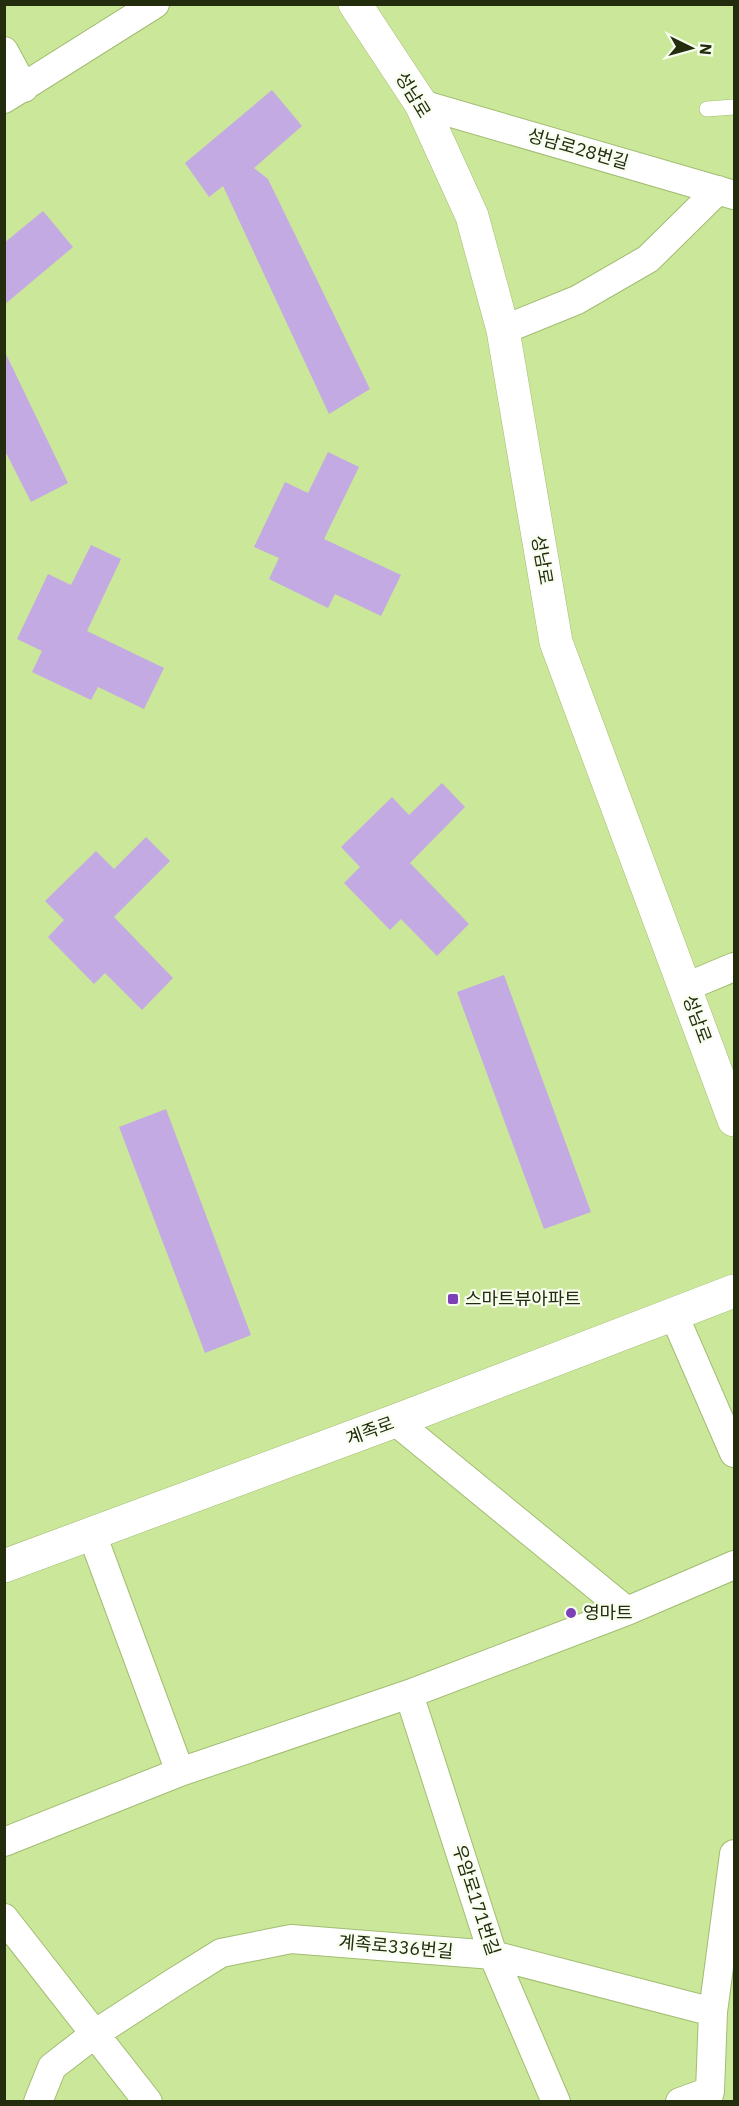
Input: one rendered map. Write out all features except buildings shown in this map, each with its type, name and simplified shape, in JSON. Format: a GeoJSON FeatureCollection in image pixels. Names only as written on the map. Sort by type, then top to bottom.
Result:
{"type":"FeatureCollection","features":[{"type":"Feature","properties":{"kind":"main road","name":"성남로"},"geometry":{"type":"LineString","coordinates":[[355,4],[421,104],[472,216],[502,330],[556,642],[735,1120]]}},
{"type":"Feature","properties":{"kind":"main road","name":"계족로"},"geometry":{"type":"LineString","coordinates":[[4,1566],[395,1421],[735,1291]]}},
{"type":"Feature","properties":{"kind":"street"},"geometry":{"type":"LineString","coordinates":[[4,51],[14,94],[155,4]]}},
{"type":"Feature","properties":{"kind":"street","name":"성남로28번길"},"geometry":{"type":"LineString","coordinates":[[421,104],[726,193]]}},
{"type":"Feature","properties":{"kind":"street"},"geometry":{"type":"LineString","coordinates":[[502,330],[577,300],[648,259],[726,193]]}},
{"type":"Feature","properties":{"kind":"street"},"geometry":{"type":"LineString","coordinates":[[686,987],[735,967]]}},
{"type":"Feature","properties":{"kind":"street"},"geometry":{"type":"LineString","coordinates":[[674,1315],[735,1453]]}},
{"type":"Feature","properties":{"kind":"street"},"geometry":{"type":"LineString","coordinates":[[395,1421],[627,1611]]}},
{"type":"Feature","properties":{"kind":"street"},"geometry":{"type":"LineString","coordinates":[[92,1534],[180,1772]]}},
{"type":"Feature","properties":{"kind":"street"},"geometry":{"type":"LineString","coordinates":[[4,1842],[180,1772],[409,1694],[627,1611],[735,1565]]}},
{"type":"Feature","properties":{"kind":"street","name":"우암로171번길"},"geometry":{"type":"LineString","coordinates":[[409,1694],[493,1955],[556,2102]]}},
{"type":"Feature","properties":{"kind":"street"},"geometry":{"type":"LineString","coordinates":[[680,2102],[708,2096],[713,2012],[735,1854]]}},
{"type":"Feature","properties":{"kind":"street"},"geometry":{"type":"LineString","coordinates":[[4,1918],[148,2102]]}},
{"type":"Feature","properties":{"kind":"street","name":"계족로336번길"},"geometry":{"type":"LineString","coordinates":[[38,2102],[52,2067],[96,2033],[221,1953],[291,1939],[493,1955],[713,2012]]}},
{"type":"Feature","properties":{"kind":"lane"},"geometry":{"type":"LineString","coordinates":[[707,109],[735,106]]}},
{"type":"Feature","properties":{"kind":"place","name":"스마트뷰아파트"},"geometry":{"type":"Point","coordinates":[453,1299]}},
{"type":"Feature","properties":{"kind":"place","name":"영마트"},"geometry":{"type":"Point","coordinates":[571,1613]}}]}
